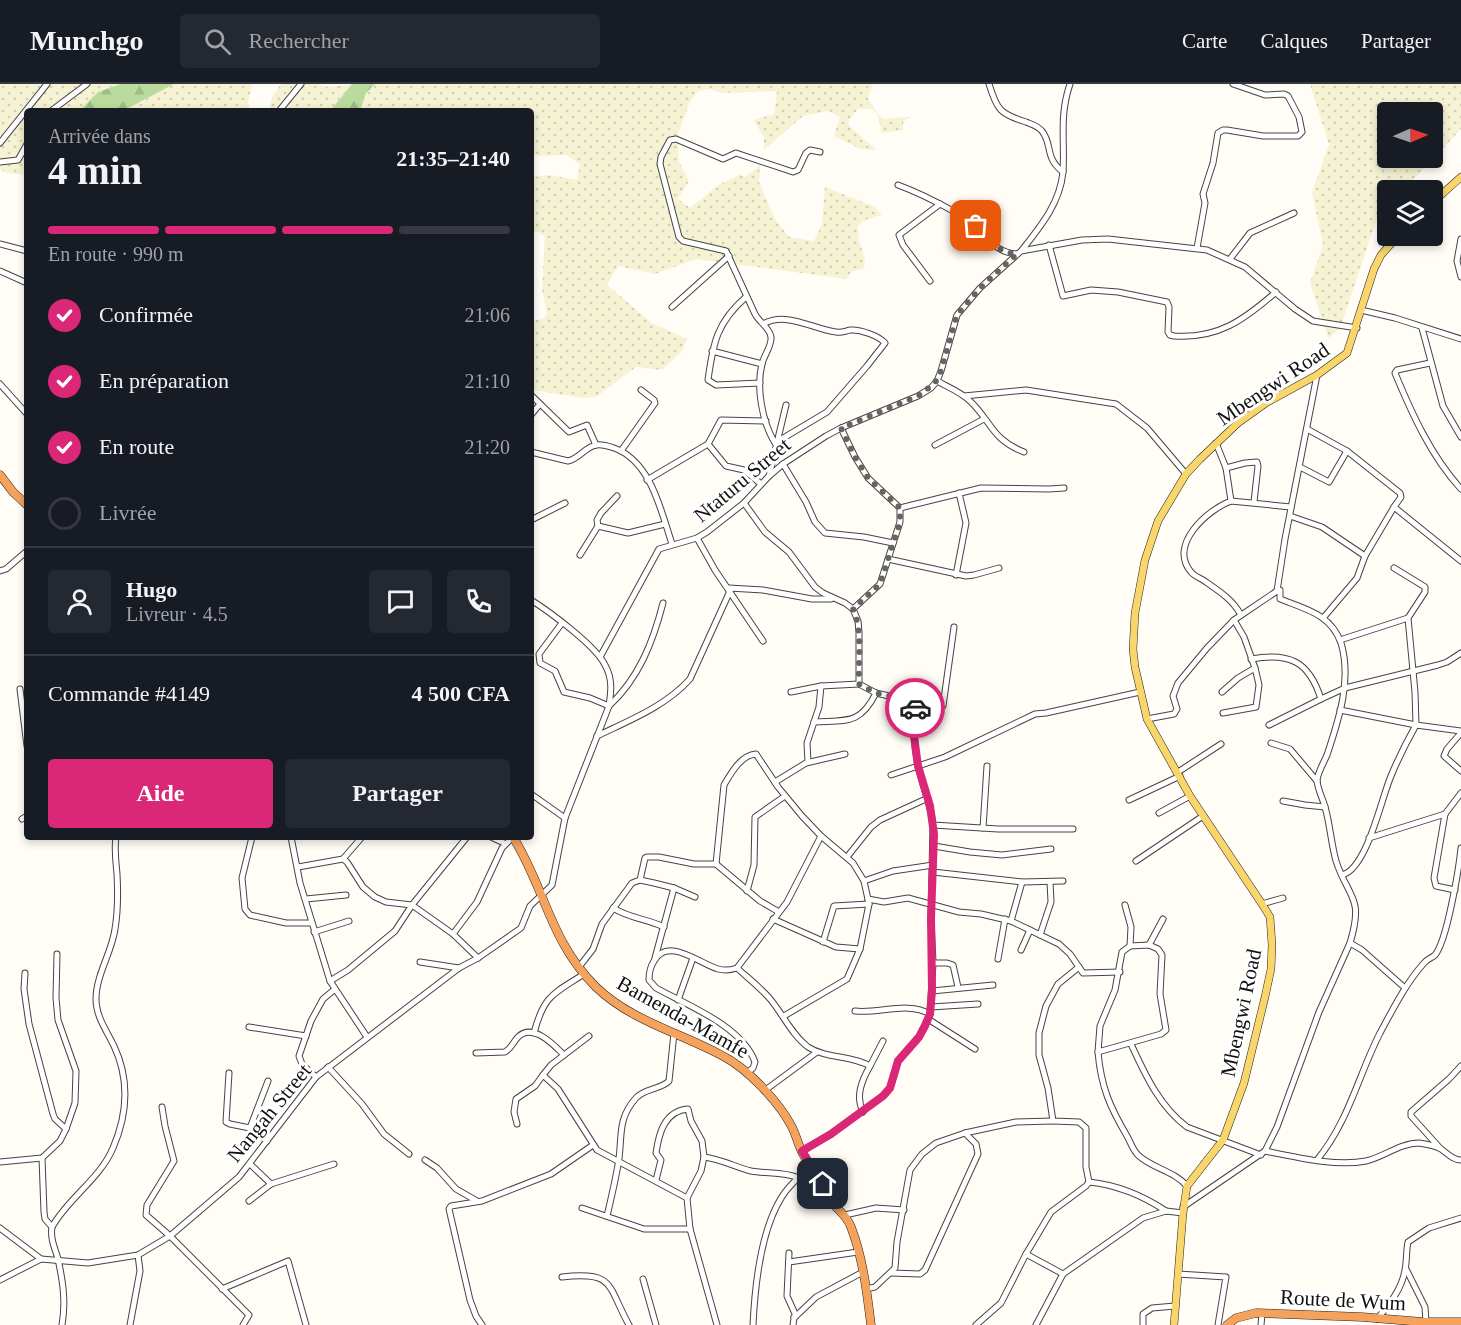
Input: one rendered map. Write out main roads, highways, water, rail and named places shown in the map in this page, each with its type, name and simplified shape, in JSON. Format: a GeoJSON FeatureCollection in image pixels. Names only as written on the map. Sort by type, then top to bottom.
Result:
{"type":"FeatureCollection","features":[{"type":"Feature","properties":{"kind":"highway"},"geometry":{"type":"LineString","coordinates":[[0,475],[24,502]]}},
{"type":"Feature","properties":{"kind":"highway","name":"Bamenda-Mamfe"},"geometry":{"type":"LineString","coordinates":[[515,840],[531,870],[560,940],[597,988],[615,1001],[674,1034],[724,1056],[747,1073],[792,1126],[802,1151],[831,1201],[846,1215],[863,1272],[872,1325]]}},
{"type":"Feature","properties":{"kind":"highway","name":"Route de Wum"},"geometry":{"type":"LineString","coordinates":[[1227,1325],[1243,1315],[1262,1314],[1362,1317],[1424,1323],[1461,1322]]}},
{"type":"Feature","properties":{"kind":"main road"},"geometry":{"type":"LineString","coordinates":[[1443,193],[1461,177]]}},
{"type":"Feature","properties":{"kind":"main road","name":"Mbengwi Road"},"geometry":{"type":"LineString","coordinates":[[1174,1325],[1187,1186],[1223,1140],[1244,1083],[1271,969],[1272,945],[1270,917],[1190,796],[1147,719],[1133,649],[1135,613],[1145,560],[1158,521],[1186,474],[1216,443],[1238,423],[1266,403],[1317,375],[1347,353],[1357,328],[1374,269],[1381,255],[1389,246]]}}]}
